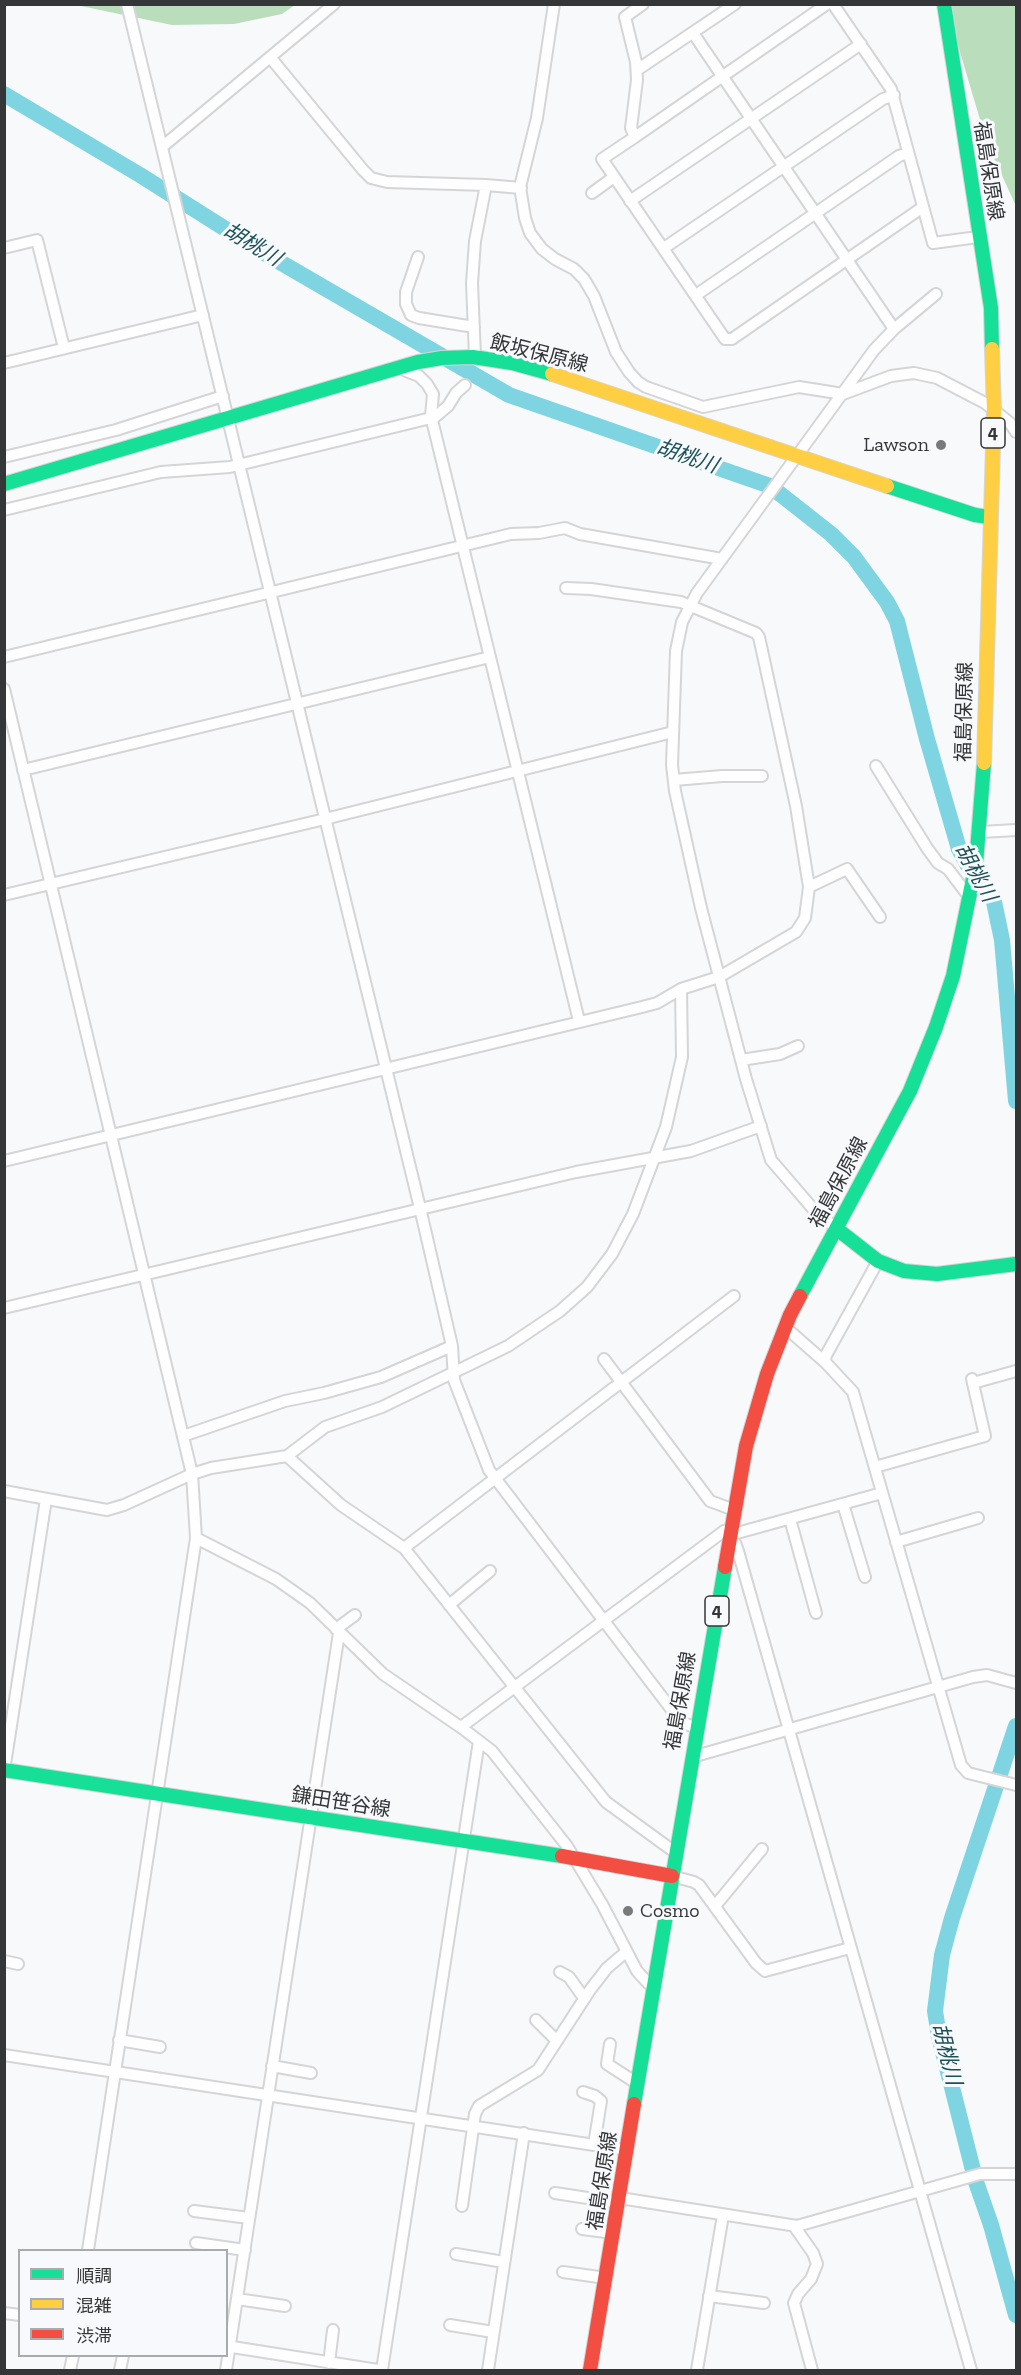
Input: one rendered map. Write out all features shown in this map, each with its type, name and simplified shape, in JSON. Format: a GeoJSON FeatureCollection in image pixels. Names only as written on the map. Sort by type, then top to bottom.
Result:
{"type":"FeatureCollection","features":[{"type":"Feature","properties":{"kind":"main road","name":"福島保原線"},"geometry":{"type":"LineString","coordinates":[[590,2370],[734,1510],[749,1435],[767,1374],[785,1327],[810,1274],[837,1229],[910,1091],[936,1028],[953,976],[971,894],[981,832],[994,411],[991,308],[978,237],[944,4]]}},
{"type":"Feature","properties":{"kind":"main road","name":"飯坂保原線"},"geometry":{"type":"LineString","coordinates":[[4,484],[404,367],[430,360],[474,357],[542,370],[975,515],[989,517]]}},
{"type":"Feature","properties":{"kind":"main road"},"geometry":{"type":"LineString","coordinates":[[837,1229],[878,1261],[904,1271],[928,1274],[1017,1264]]}},
{"type":"Feature","properties":{"kind":"main road","name":"鎌田笹谷線"},"geometry":{"type":"LineString","coordinates":[[5,1771],[574,1858],[672,1876]]}},
{"type":"Feature","properties":{"kind":"street"},"geometry":{"type":"LineString","coordinates":[[128,4],[420,1208],[452,1346],[452,1373],[483,1456],[495,1478],[681,1722],[697,1728]]}},
{"type":"Feature","properties":{"kind":"street"},"geometry":{"type":"LineString","coordinates":[[162,147],[334,4]]}},
{"type":"Feature","properties":{"kind":"street"},"geometry":{"type":"LineString","coordinates":[[554,4],[537,118],[520,188],[530,233],[542,249],[555,260],[574,269],[584,279],[594,296],[616,352],[635,378],[646,387],[703,407],[799,387],[843,394],[891,376],[914,373],[945,382],[985,403],[1010,423],[1017,432]]}},
{"type":"Feature","properties":{"kind":"street"},"geometry":{"type":"LineString","coordinates":[[623,4],[637,70],[631,119],[634,137]]}},
{"type":"Feature","properties":{"kind":"street"},"geometry":{"type":"LineString","coordinates":[[625,17],[643,4]]}},
{"type":"Feature","properties":{"kind":"street"},"geometry":{"type":"LineString","coordinates":[[637,70],[735,4]]}},
{"type":"Feature","properties":{"kind":"street"},"geometry":{"type":"LineString","coordinates":[[827,4],[602,159],[725,339],[732,339],[923,207]]}},
{"type":"Feature","properties":{"kind":"street"},"geometry":{"type":"LineString","coordinates":[[833,4],[894,95],[933,243],[978,237]]}},
{"type":"Feature","properties":{"kind":"street"},"geometry":{"type":"LineString","coordinates":[[693,33],[894,329]]}},
{"type":"Feature","properties":{"kind":"street"},"geometry":{"type":"LineString","coordinates":[[630,201],[861,45]]}},
{"type":"Feature","properties":{"kind":"street"},"geometry":{"type":"LineString","coordinates":[[270,57],[371,177],[387,182],[520,188]]}},
{"type":"Feature","properties":{"kind":"street"},"geometry":{"type":"LineString","coordinates":[[664,248],[883,99],[894,95]]}},
{"type":"Feature","properties":{"kind":"street"},"geometry":{"type":"LineString","coordinates":[[696,295],[899,156],[908,153]]}},
{"type":"Feature","properties":{"kind":"street"},"geometry":{"type":"LineString","coordinates":[[592,194],[614,177]]}},
{"type":"Feature","properties":{"kind":"street"},"geometry":{"type":"LineString","coordinates":[[474,357],[473,266],[486,185]]}},
{"type":"Feature","properties":{"kind":"street"},"geometry":{"type":"LineString","coordinates":[[4,248],[37,240],[64,348]]}},
{"type":"Feature","properties":{"kind":"street"},"geometry":{"type":"LineString","coordinates":[[418,257],[406,292],[406,304],[411,315],[474,327]]}},
{"type":"Feature","properties":{"kind":"street"},"geometry":{"type":"LineString","coordinates":[[837,1229],[814,1210],[771,1160],[741,1060],[701,908],[674,780],[672,765],[676,651],[682,622],[690,605],[874,350],[894,329],[936,294]]}},
{"type":"Feature","properties":{"kind":"street"},"geometry":{"type":"LineString","coordinates":[[4,363],[203,315]]}},
{"type":"Feature","properties":{"kind":"street"},"geometry":{"type":"LineString","coordinates":[[404,367],[406,371],[419,376],[433,394],[431,416],[579,1021]]}},
{"type":"Feature","properties":{"kind":"street"},"geometry":{"type":"LineString","coordinates":[[628,399],[635,378]]}},
{"type":"Feature","properties":{"kind":"street"},"geometry":{"type":"LineString","coordinates":[[4,510],[161,472],[213,469],[239,464],[431,416],[435,417],[448,406],[456,393],[465,385]]}},
{"type":"Feature","properties":{"kind":"street"},"geometry":{"type":"LineString","coordinates":[[4,457],[116,430],[223,396]]}},
{"type":"Feature","properties":{"kind":"street"},"geometry":{"type":"LineString","coordinates":[[4,657],[511,534],[539,533],[565,528],[587,535],[722,559]]}},
{"type":"Feature","properties":{"kind":"street"},"geometry":{"type":"LineString","coordinates":[[4,1161],[657,1003],[681,989],[719,976],[796,932],[806,918],[809,886],[794,795],[759,637],[756,633],[690,605],[591,589],[566,588]]}},
{"type":"Feature","properties":{"kind":"street"},"geometry":{"type":"LineString","coordinates":[[23,770],[490,657]]}},
{"type":"Feature","properties":{"kind":"street"},"geometry":{"type":"LineString","coordinates":[[4,689],[192,1474],[196,1538],[88,2249]]}},
{"type":"Feature","properties":{"kind":"street"},"geometry":{"type":"LineString","coordinates":[[4,895],[325,819],[674,732]]}},
{"type":"Feature","properties":{"kind":"street"},"geometry":{"type":"LineString","coordinates":[[876,766],[938,863],[948,869],[971,894]]}},
{"type":"Feature","properties":{"kind":"street"},"geometry":{"type":"LineString","coordinates":[[674,780],[714,776],[762,776]]}},
{"type":"Feature","properties":{"kind":"street"},"geometry":{"type":"LineString","coordinates":[[981,832],[1017,830]]}},
{"type":"Feature","properties":{"kind":"street"},"geometry":{"type":"LineString","coordinates":[[809,886],[847,869],[880,917]]}},
{"type":"Feature","properties":{"kind":"street"},"geometry":{"type":"LineString","coordinates":[[4,1491],[92,1509],[117,1508],[192,1474],[220,1466],[287,1456],[325,1427],[382,1407],[508,1346],[560,1311],[587,1287],[612,1254],[633,1214],[670,1113],[682,1057],[681,989]]}},
{"type":"Feature","properties":{"kind":"street"},"geometry":{"type":"LineString","coordinates":[[741,1060],[780,1054],[798,1046]]}},
{"type":"Feature","properties":{"kind":"street"},"geometry":{"type":"LineString","coordinates":[[4,1308],[576,1172],[651,1160],[712,1144],[761,1126]]}},
{"type":"Feature","properties":{"kind":"street"},"geometry":{"type":"LineString","coordinates":[[826,1363],[825,1357],[878,1261]]}},
{"type":"Feature","properties":{"kind":"street"},"geometry":{"type":"LineString","coordinates":[[404,1548],[734,1296]]}},
{"type":"Feature","properties":{"kind":"street"},"geometry":{"type":"LineString","coordinates":[[785,1327],[826,1363],[853,1392],[961,1766],[964,1771],[1017,1785]]}},
{"type":"Feature","properties":{"kind":"street"},"geometry":{"type":"LineString","coordinates":[[183,1436],[285,1401],[324,1394],[381,1377],[452,1346]]}},
{"type":"Feature","properties":{"kind":"street"},"geometry":{"type":"LineString","coordinates":[[604,1359],[710,1501],[734,1510]]}},
{"type":"Feature","properties":{"kind":"street"},"geometry":{"type":"LineString","coordinates":[[875,1467],[985,1436],[973,1381],[1017,1371]]}},
{"type":"Feature","properties":{"kind":"street"},"geometry":{"type":"LineString","coordinates":[[287,1456],[341,1505],[404,1548],[606,1802],[676,1853]]}},
{"type":"Feature","properties":{"kind":"street"},"geometry":{"type":"LineString","coordinates":[[730,1535],[882,1493]]}},
{"type":"Feature","properties":{"kind":"street"},"geometry":{"type":"LineString","coordinates":[[5,1771],[46,1499]]}},
{"type":"Feature","properties":{"kind":"street"},"geometry":{"type":"LineString","coordinates":[[843,1504],[865,1577]]}},
{"type":"Feature","properties":{"kind":"street"},"geometry":{"type":"LineString","coordinates":[[896,1542],[978,1518]]}},
{"type":"Feature","properties":{"kind":"street"},"geometry":{"type":"LineString","coordinates":[[790,1519],[816,1613]]}},
{"type":"Feature","properties":{"kind":"street"},"geometry":{"type":"LineString","coordinates":[[461,1727],[724,1531],[730,1535],[738,1551],[971,2370]]}},
{"type":"Feature","properties":{"kind":"street"},"geometry":{"type":"LineString","coordinates":[[196,1538],[276,1579],[310,1603],[383,1674],[461,1727],[503,1764],[567,1846],[602,1904],[637,1971],[648,1983],[654,1985]]}},
{"type":"Feature","properties":{"kind":"street"},"geometry":{"type":"LineString","coordinates":[[449,1605],[490,1571]]}},
{"type":"Feature","properties":{"kind":"street"},"geometry":{"type":"LineString","coordinates":[[355,1615],[337,1631],[311,1818],[245,2250],[228,2346],[331,2366],[380,2370],[478,1741]]}},
{"type":"Feature","properties":{"kind":"street"},"geometry":{"type":"LineString","coordinates":[[692,1757],[973,1677],[987,1675],[1017,1683]]}},
{"type":"Feature","properties":{"kind":"street"},"geometry":{"type":"LineString","coordinates":[[715,1906],[762,1849]]}},
{"type":"Feature","properties":{"kind":"street"},"geometry":{"type":"LineString","coordinates":[[672,1876],[694,1882],[715,1906],[756,1963],[765,1971],[850,1948]]}},
{"type":"Feature","properties":{"kind":"street"},"geometry":{"type":"LineString","coordinates":[[462,2206],[476,2114],[480,2105],[534,2074],[584,1998],[607,1968],[626,1952]]}},
{"type":"Feature","properties":{"kind":"street"},"geometry":{"type":"LineString","coordinates":[[4,1961],[18,1964]]}},
{"type":"Feature","properties":{"kind":"street"},"geometry":{"type":"LineString","coordinates":[[560,1972],[569,1977],[584,1998]]}},
{"type":"Feature","properties":{"kind":"street"},"geometry":{"type":"LineString","coordinates":[[536,2020],[557,2041]]}},
{"type":"Feature","properties":{"kind":"street"},"geometry":{"type":"LineString","coordinates":[[119,2040],[160,2047]]}},
{"type":"Feature","properties":{"kind":"street"},"geometry":{"type":"LineString","coordinates":[[610,2044],[607,2064],[638,2084]]}},
{"type":"Feature","properties":{"kind":"street"},"geometry":{"type":"LineString","coordinates":[[4,2055],[627,2150]]}},
{"type":"Feature","properties":{"kind":"street"},"geometry":{"type":"LineString","coordinates":[[272,2066],[311,2073]]}},
{"type":"Feature","properties":{"kind":"street"},"geometry":{"type":"LineString","coordinates":[[583,2092],[595,2096],[601,2102],[594,2145]]}},
{"type":"Feature","properties":{"kind":"street"},"geometry":{"type":"LineString","coordinates":[[488,2370],[524,2133]]}},
{"type":"Feature","properties":{"kind":"street"},"geometry":{"type":"LineString","coordinates":[[555,2193],[805,2226],[980,2174],[1017,2174]]}},
{"type":"Feature","properties":{"kind":"street"},"geometry":{"type":"LineString","coordinates":[[194,2211],[249,2218]]}},
{"type":"Feature","properties":{"kind":"street"},"geometry":{"type":"LineString","coordinates":[[697,2370],[723,2215]]}},
{"type":"Feature","properties":{"kind":"street"},"geometry":{"type":"LineString","coordinates":[[794,2226],[818,2264],[811,2279],[798,2294],[794,2303],[812,2370]]}},
{"type":"Feature","properties":{"kind":"street"},"geometry":{"type":"LineString","coordinates":[[582,2229],[614,2233]]}},
{"type":"Feature","properties":{"kind":"street"},"geometry":{"type":"LineString","coordinates":[[196,2243],[245,2250]]}},
{"type":"Feature","properties":{"kind":"street"},"geometry":{"type":"LineString","coordinates":[[456,2254],[504,2262]]}},
{"type":"Feature","properties":{"kind":"street"},"geometry":{"type":"LineString","coordinates":[[563,2272],[606,2278]]}},
{"type":"Feature","properties":{"kind":"street"},"geometry":{"type":"LineString","coordinates":[[709,2296],[764,2303]]}},
{"type":"Feature","properties":{"kind":"street"},"geometry":{"type":"LineString","coordinates":[[237,2299],[285,2306]]}},
{"type":"Feature","properties":{"kind":"street"},"geometry":{"type":"LineString","coordinates":[[450,2325],[493,2332]]}},
{"type":"Feature","properties":{"kind":"street"},"geometry":{"type":"LineString","coordinates":[[331,2366],[333,2330]]}},
{"type":"Feature","properties":{"kind":"green space"},"geometry":{"type":"Polygon","coordinates":[[[76,5],[295,5],[282,14],[234,24],[172,25],[76,5]]]}},
{"type":"Feature","properties":{"kind":"green space"},"geometry":{"type":"Polygon","coordinates":[[[946,5],[1016,5],[1016,206],[987,143],[946,5]]]}},
{"type":"Feature","properties":{"kind":"waterway","name":"胡桃川"},"geometry":{"type":"LineString","coordinates":[[4,94],[140,175],[254,247],[509,395],[770,486],[831,534],[854,557],[887,602],[897,621],[927,739],[959,849],[967,864],[993,897],[1002,940],[1016,1101]]}},
{"type":"Feature","properties":{"kind":"waterway","name":"胡桃川"},"geometry":{"type":"LineString","coordinates":[[1016,1726],[952,1918],[942,1955],[935,2011],[939,2036],[976,2182],[991,2225],[1016,2315]]}},
{"type":"Feature","properties":{"kind":"traffic: fast"},"geometry":{"type":"LineString","coordinates":[[944,4],[991,308],[992,349]]}},
{"type":"Feature","properties":{"kind":"traffic: fast"},"geometry":{"type":"LineString","coordinates":[[4,484],[418,362],[442,358],[473,357],[512,363],[552,374]]}},
{"type":"Feature","properties":{"kind":"traffic: fast"},"geometry":{"type":"LineString","coordinates":[[887,486],[975,515],[989,517]]}},
{"type":"Feature","properties":{"kind":"traffic: fast"},"geometry":{"type":"LineString","coordinates":[[800,1296],[910,1091],[936,1027],[953,976],[976,864],[984,763]]}},
{"type":"Feature","properties":{"kind":"traffic: fast"},"geometry":{"type":"LineString","coordinates":[[837,1229],[878,1261],[904,1271],[937,1274],[1016,1264]]}},
{"type":"Feature","properties":{"kind":"traffic: fast"},"geometry":{"type":"LineString","coordinates":[[634,2104],[725,1567]]}},
{"type":"Feature","properties":{"kind":"traffic: fast"},"geometry":{"type":"LineString","coordinates":[[4,1770],[562,1856]]}},
{"type":"Feature","properties":{"kind":"traffic: slow"},"geometry":{"type":"LineString","coordinates":[[984,763],[994,411],[992,349]]}},
{"type":"Feature","properties":{"kind":"traffic: slow"},"geometry":{"type":"LineString","coordinates":[[552,374],[887,486]]}},
{"type":"Feature","properties":{"kind":"traffic: jam"},"geometry":{"type":"LineString","coordinates":[[725,1567],[746,1446],[767,1374],[790,1315],[800,1296]]}},
{"type":"Feature","properties":{"kind":"traffic: jam"},"geometry":{"type":"LineString","coordinates":[[562,1856],[672,1876]]}},
{"type":"Feature","properties":{"kind":"traffic: jam"},"geometry":{"type":"LineString","coordinates":[[590,2370],[634,2104]]}},
{"type":"Feature","properties":{"kind":"place","name":"Lawson"},"geometry":{"type":"Point","coordinates":[941,445]}},
{"type":"Feature","properties":{"kind":"place","name":"Cosmo"},"geometry":{"type":"Point","coordinates":[628,1911]}}]}
